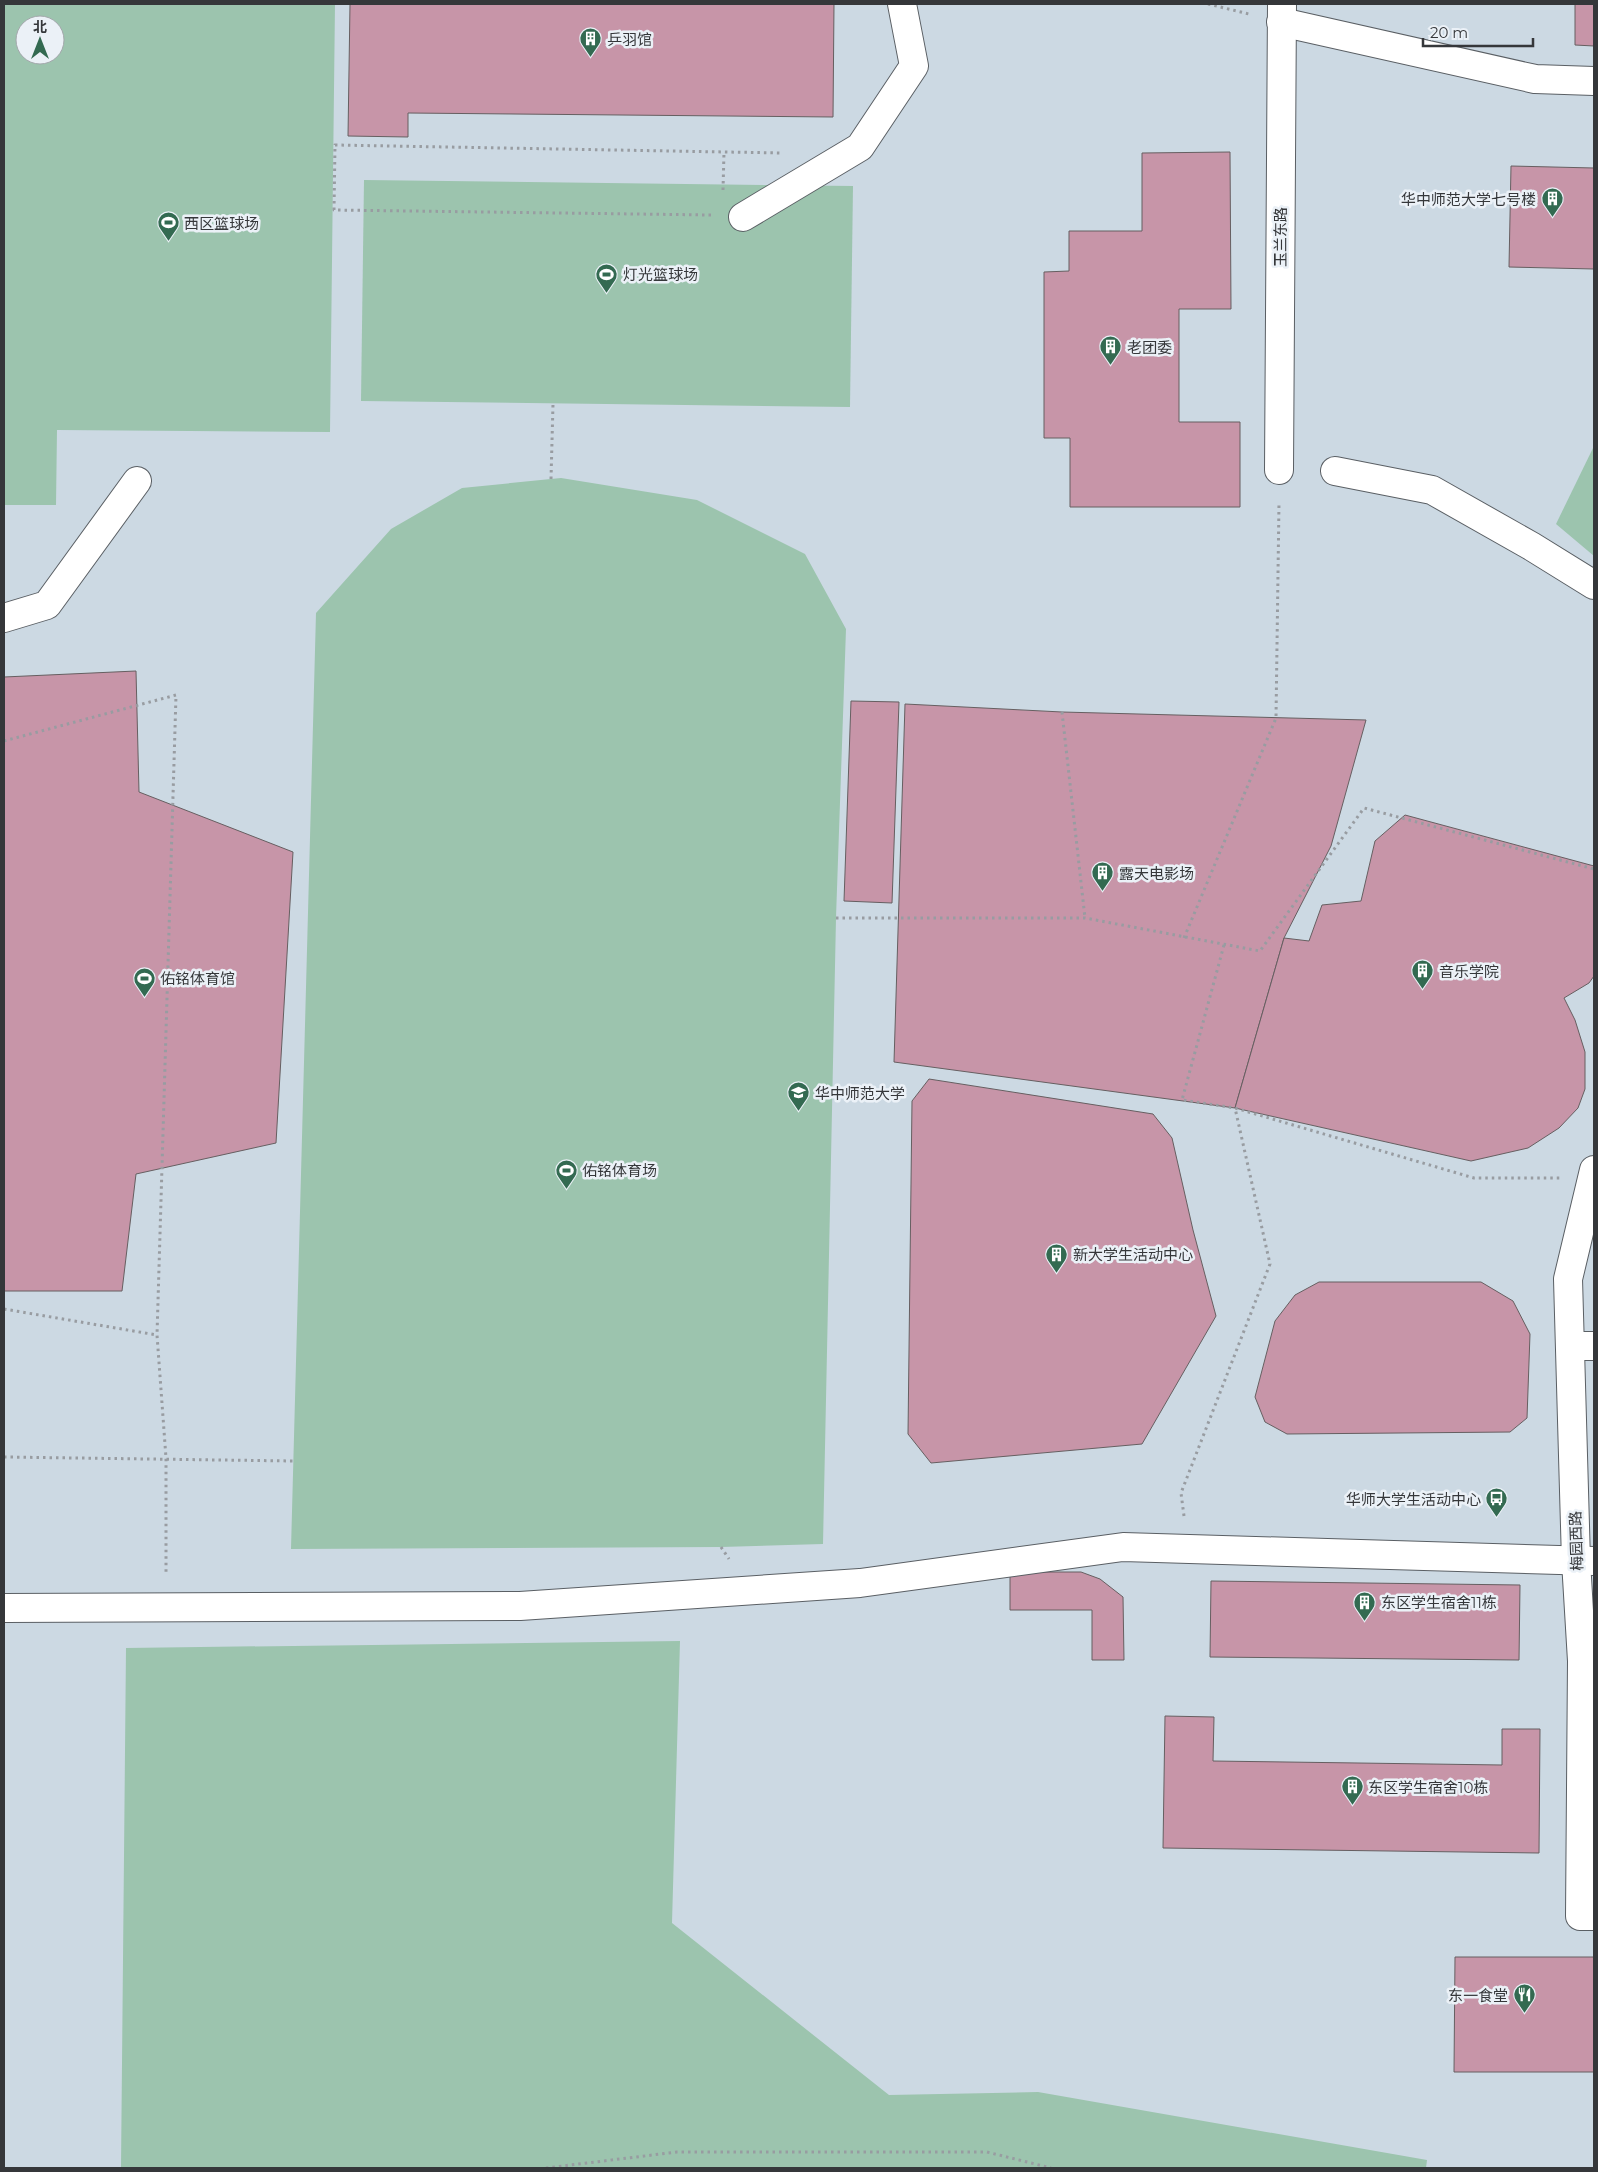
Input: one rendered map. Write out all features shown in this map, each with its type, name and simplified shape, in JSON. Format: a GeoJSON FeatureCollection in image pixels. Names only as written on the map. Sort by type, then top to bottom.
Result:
{"type":"FeatureCollection","features":[{"type":"Feature","properties":{"kind":"street"},"geometry":{"type":"LineString","coordinates":[[743,218],[860,147],[914,66],[902,4]]}},
{"type":"Feature","properties":{"kind":"street"},"geometry":{"type":"LineString","coordinates":[[1281,13],[1535,79],[1594,82]]}},
{"type":"Feature","properties":{"kind":"street","name":"玉兰东路"},"geometry":{"type":"LineString","coordinates":[[1280,470],[1281,13]]}},
{"type":"Feature","properties":{"kind":"street"},"geometry":{"type":"LineString","coordinates":[[1335,471],[1432,490],[1531,546],[1594,585]]}},
{"type":"Feature","properties":{"kind":"street"},"geometry":{"type":"LineString","coordinates":[[4,618],[47,605],[137,481]]}},
{"type":"Feature","properties":{"kind":"street","name":"梅园西路"},"geometry":{"type":"LineString","coordinates":[[1587,1916],[1582,1661],[1585,1561],[1582,1346],[1568,1279],[1593,1173]]}},
{"type":"Feature","properties":{"kind":"street"},"geometry":{"type":"LineString","coordinates":[[4,1608],[520,1606],[860,1584],[1123,1547],[1585,1561]]}},
{"type":"Feature","properties":{"kind":"path"},"geometry":{"type":"LineString","coordinates":[[1208,4],[1281,13]]}},
{"type":"Feature","properties":{"kind":"path"},"geometry":{"type":"LineString","coordinates":[[712,215],[334,210],[334,146],[791,154]]}},
{"type":"Feature","properties":{"kind":"path"},"geometry":{"type":"LineString","coordinates":[[723,197],[724,152]]}},
{"type":"Feature","properties":{"kind":"path"},"geometry":{"type":"LineString","coordinates":[[551,479],[553,404]]}},
{"type":"Feature","properties":{"kind":"path"},"geometry":{"type":"LineString","coordinates":[[1184,938],[1276,718],[1280,470]]}},
{"type":"Feature","properties":{"kind":"path"},"geometry":{"type":"LineString","coordinates":[[4,741],[176,695],[156,1335],[166,1458],[166,1607]]}},
{"type":"Feature","properties":{"kind":"path"},"geometry":{"type":"LineString","coordinates":[[1062,712],[1085,918]]}},
{"type":"Feature","properties":{"kind":"path"},"geometry":{"type":"LineString","coordinates":[[836,918],[1085,918],[1260,951],[1364,808],[1594,868]]}},
{"type":"Feature","properties":{"kind":"path"},"geometry":{"type":"LineString","coordinates":[[1224,945],[1182,1100],[1235,1108],[1474,1178],[1518,1180],[1593,1173]]}},
{"type":"Feature","properties":{"kind":"path"},"geometry":{"type":"LineString","coordinates":[[1188,1550],[1181,1492],[1270,1264],[1235,1108]]}},
{"type":"Feature","properties":{"kind":"path"},"geometry":{"type":"LineString","coordinates":[[4,1310],[156,1335]]}},
{"type":"Feature","properties":{"kind":"path"},"geometry":{"type":"LineString","coordinates":[[4,1457],[293,1461]]}},
{"type":"Feature","properties":{"kind":"path"},"geometry":{"type":"LineString","coordinates":[[546,2168],[677,2152],[987,2152],[1051,2168]]}},
{"type":"Feature","properties":{"kind":"shaded area","name":"华中师范大学"},"geometry":{"type":"Polygon","coordinates":[[[4,4],[1594,4],[1594,2168],[4,2168],[4,4]]]}},
{"type":"Feature","properties":{"kind":"green space","name":"西区篮球场"},"geometry":{"type":"Polygon","coordinates":[[[4,4],[335,4],[330,432],[57,430],[56,505],[4,505],[4,4]]]}},
{"type":"Feature","properties":{"kind":"green space","name":"灯光篮球场"},"geometry":{"type":"Polygon","coordinates":[[[364,180],[853,186],[850,407],[361,401],[364,180]]]}},
{"type":"Feature","properties":{"kind":"green space"},"geometry":{"type":"Polygon","coordinates":[[[1594,446],[1594,556],[1556,524],[1594,446]]]}},
{"type":"Feature","properties":{"kind":"green space","name":"佑铭体育场"},"geometry":{"type":"Polygon","coordinates":[[[561,478],[697,500],[805,554],[846,629],[836,918],[823,1544],[721,1547],[291,1549],[316,613],[391,529],[462,488],[561,478]]]}},
{"type":"Feature","properties":{"kind":"green space"},"geometry":{"type":"Polygon","coordinates":[[[680,1641],[672,1923],[889,2095],[1038,2092],[1427,2160],[1426,2168],[121,2168],[126,1648],[680,1641]]]}},
{"type":"Feature","properties":{"kind":"building","name":"乒羽馆"},"geometry":{"type":"Polygon","coordinates":[[[350,4],[834,4],[833,117],[408,113],[408,137],[348,136],[350,4]]]}},
{"type":"Feature","properties":{"kind":"building"},"geometry":{"type":"Polygon","coordinates":[[[1575,4],[1594,4],[1594,46],[1575,45],[1575,4]]]}},
{"type":"Feature","properties":{"kind":"building","name":"老团委"},"geometry":{"type":"Polygon","coordinates":[[[1230,152],[1231,309],[1179,309],[1179,422],[1240,422],[1240,507],[1070,507],[1070,438],[1044,438],[1044,272],[1069,271],[1069,231],[1142,231],[1142,153],[1230,152]]]}},
{"type":"Feature","properties":{"kind":"building","name":"华中师范大学七号楼"},"geometry":{"type":"Polygon","coordinates":[[[1511,166],[1594,168],[1594,269],[1509,267],[1511,166]]]}},
{"type":"Feature","properties":{"kind":"building","name":"佑铭体育馆"},"geometry":{"type":"Polygon","coordinates":[[[136,671],[139,792],[293,852],[276,1143],[136,1174],[122,1291],[4,1291],[4,677],[136,671]]]}},
{"type":"Feature","properties":{"kind":"building"},"geometry":{"type":"Polygon","coordinates":[[[851,701],[899,702],[892,903],[844,901],[851,701]]]}},
{"type":"Feature","properties":{"kind":"building","name":"露天电影场"},"geometry":{"type":"Polygon","coordinates":[[[905,704],[1062,712],[1366,720],[1331,846],[1284,938],[1235,1108],[894,1062],[905,704]]]}},
{"type":"Feature","properties":{"kind":"building","name":"音乐学院"},"geometry":{"type":"Polygon","coordinates":[[[1405,815],[1594,866],[1594,976],[1589,983],[1564,998],[1575,1020],[1585,1052],[1585,1089],[1578,1108],[1559,1128],[1528,1148],[1471,1161],[1235,1108],[1284,938],[1309,941],[1322,905],[1361,901],[1375,841],[1405,815]]]}},
{"type":"Feature","properties":{"kind":"building","name":"新大学生活动中心"},"geometry":{"type":"Polygon","coordinates":[[[929,1079],[1153,1114],[1172,1138],[1193,1230],[1216,1316],[1142,1444],[931,1463],[908,1434],[912,1101],[929,1079]]]}},
{"type":"Feature","properties":{"kind":"building"},"geometry":{"type":"Polygon","coordinates":[[[1319,1282],[1481,1282],[1513,1301],[1530,1334],[1527,1418],[1510,1432],[1287,1434],[1265,1422],[1255,1397],[1275,1321],[1295,1295],[1319,1282]]]}},
{"type":"Feature","properties":{"kind":"building"},"geometry":{"type":"Polygon","coordinates":[[[1010,1572],[1081,1572],[1100,1579],[1123,1597],[1124,1660],[1092,1660],[1092,1610],[1010,1610],[1010,1572]]]}},
{"type":"Feature","properties":{"kind":"building","name":"东区学生宿舍11栋"},"geometry":{"type":"Polygon","coordinates":[[[1211,1581],[1520,1585],[1519,1660],[1210,1657],[1211,1581]]]}},
{"type":"Feature","properties":{"kind":"building","name":"东区学生宿舍10栋"},"geometry":{"type":"Polygon","coordinates":[[[1165,1716],[1214,1717],[1213,1761],[1502,1765],[1502,1729],[1540,1729],[1539,1853],[1163,1848],[1165,1716]]]}},
{"type":"Feature","properties":{"kind":"building","name":"东一食堂"},"geometry":{"type":"Polygon","coordinates":[[[1455,1957],[1594,1957],[1594,2072],[1454,2072],[1455,1957]]]}},
{"type":"Feature","properties":{"kind":"place","name":"乒羽馆"},"geometry":{"type":"Point","coordinates":[591,58]}},
{"type":"Feature","properties":{"kind":"place","name":"华中师范大学七号楼"},"geometry":{"type":"Point","coordinates":[1552,218]}},
{"type":"Feature","properties":{"kind":"place","name":"西区篮球场"},"geometry":{"type":"Point","coordinates":[168,242]}},
{"type":"Feature","properties":{"kind":"place","name":"灯光篮球场"},"geometry":{"type":"Point","coordinates":[607,293]}},
{"type":"Feature","properties":{"kind":"place","name":"老团委"},"geometry":{"type":"Point","coordinates":[1111,366]}},
{"type":"Feature","properties":{"kind":"place","name":"露天电影场"},"geometry":{"type":"Point","coordinates":[1103,892]}},
{"type":"Feature","properties":{"kind":"place","name":"音乐学院"},"geometry":{"type":"Point","coordinates":[1423,990]}},
{"type":"Feature","properties":{"kind":"place","name":"佑铭体育馆"},"geometry":{"type":"Point","coordinates":[144,997]}},
{"type":"Feature","properties":{"kind":"place","name":"华中师范大学"},"geometry":{"type":"Point","coordinates":[799,1112]}},
{"type":"Feature","properties":{"kind":"place","name":"佑铭体育场"},"geometry":{"type":"Point","coordinates":[566,1189]}},
{"type":"Feature","properties":{"kind":"place","name":"新大学生活动中心"},"geometry":{"type":"Point","coordinates":[1057,1273]}},
{"type":"Feature","properties":{"kind":"place","name":"华师大学生活动中心"},"geometry":{"type":"Point","coordinates":[1497,1518]}},
{"type":"Feature","properties":{"kind":"place","name":"东区学生宿舍11栋"},"geometry":{"type":"Point","coordinates":[1365,1621]}},
{"type":"Feature","properties":{"kind":"place","name":"东区学生宿舍10栋"},"geometry":{"type":"Point","coordinates":[1352,1806]}},
{"type":"Feature","properties":{"kind":"place","name":"东一食堂"},"geometry":{"type":"Point","coordinates":[1524,2014]}}]}
